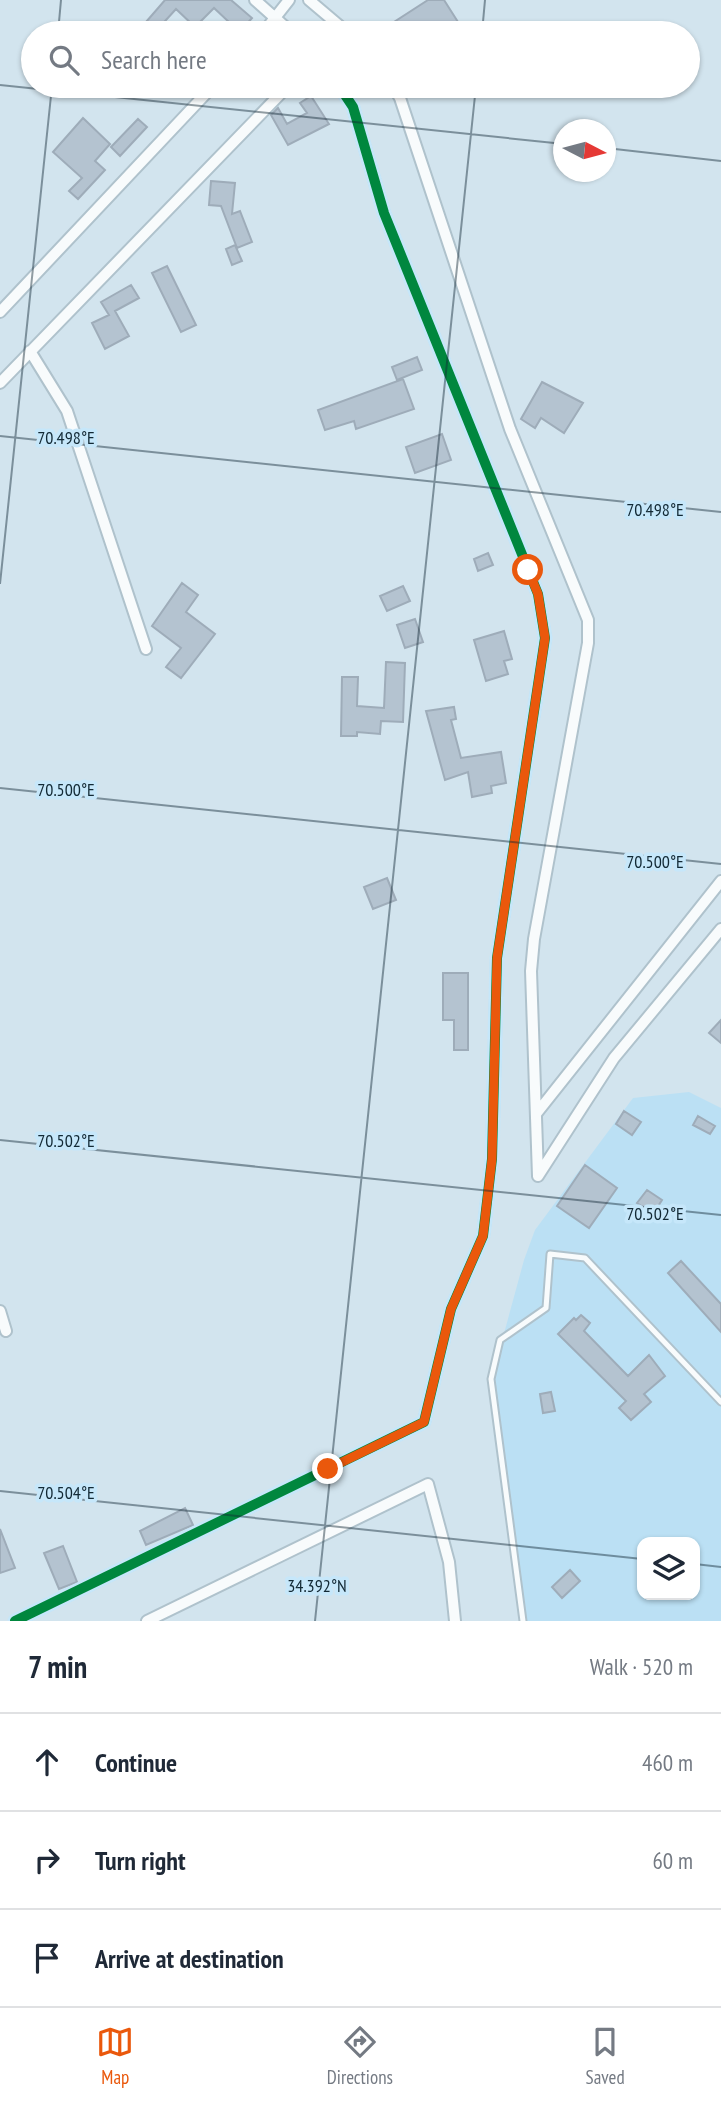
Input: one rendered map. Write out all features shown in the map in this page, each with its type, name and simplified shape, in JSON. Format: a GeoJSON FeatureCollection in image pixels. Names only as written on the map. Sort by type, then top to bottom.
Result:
{"type":"FeatureCollection","features":[{"type":"Feature","properties":{"kind":"street"},"geometry":{"type":"LineString","coordinates":[[255,0],[278,21]]}},
{"type":"Feature","properties":{"kind":"street"},"geometry":{"type":"LineString","coordinates":[[276,19],[289,0]]}},
{"type":"Feature","properties":{"kind":"street"},"geometry":{"type":"LineString","coordinates":[[309,0],[334,21]]}},
{"type":"Feature","properties":{"kind":"street"},"geometry":{"type":"LineString","coordinates":[[0,312],[202,98]]}},
{"type":"Feature","properties":{"kind":"street"},"geometry":{"type":"LineString","coordinates":[[0,383],[276,98]]}},
{"type":"Feature","properties":{"kind":"street"},"geometry":{"type":"LineString","coordinates":[[15,1621],[424,1422],[451,1309],[483,1236],[492,1159],[497,958],[545,638],[538,594],[384,213],[353,107],[347,98]]}},
{"type":"Feature","properties":{"kind":"street"},"geometry":{"type":"LineString","coordinates":[[400,98],[510,429],[588,620],[588,643],[565,782],[534,939],[531,971],[538,1176],[614,1058],[721,929]]}},
{"type":"Feature","properties":{"kind":"street"},"geometry":{"type":"LineString","coordinates":[[30,351],[67,411],[146,649]]}},
{"type":"Feature","properties":{"kind":"street"},"geometry":{"type":"LineString","coordinates":[[536,1114],[721,881]]}},
{"type":"Feature","properties":{"kind":"street"},"geometry":{"type":"LineString","coordinates":[[0,1311],[6,1331]]}},
{"type":"Feature","properties":{"kind":"street"},"geometry":{"type":"LineString","coordinates":[[147,1621],[428,1485],[449,1562],[455,1621]]}},
{"type":"Feature","properties":{"kind":"lane"},"geometry":{"type":"LineString","coordinates":[[523,1621],[491,1379],[500,1340],[546,1308],[550,1254],[585,1258],[721,1402]]}},
{"type":"Feature","properties":{"kind":"shaded area"},"geometry":{"type":"Polygon","coordinates":[[[689,1092],[721,1108],[721,1621],[522,1621],[508,1512],[506,1464],[492,1392],[493,1374],[524,1260],[535,1230],[633,1098],[689,1092]]]}},
{"type":"Feature","properties":{"kind":"building"},"geometry":{"type":"Polygon","coordinates":[[[165,0],[231,0],[252,18],[249,21],[228,21],[214,8],[201,21],[189,21],[176,9],[165,21],[147,21],[165,0]]]}},
{"type":"Feature","properties":{"kind":"building"},"geometry":{"type":"Polygon","coordinates":[[[428,0],[444,0],[457,21],[396,21],[428,0]]]}},
{"type":"Feature","properties":{"kind":"building"},"geometry":{"type":"Polygon","coordinates":[[[312,98],[329,124],[288,145],[271,115],[278,108],[287,124],[307,113],[300,103],[312,98]]]}},
{"type":"Feature","properties":{"kind":"building"},"geometry":{"type":"Polygon","coordinates":[[[83,118],[110,144],[95,161],[105,170],[78,199],[69,191],[82,178],[53,152],[83,118]]]}},
{"type":"Feature","properties":{"kind":"building"},"geometry":{"type":"Polygon","coordinates":[[[138,119],[147,127],[120,156],[111,147],[138,119]]]}},
{"type":"Feature","properties":{"kind":"building"},"geometry":{"type":"Polygon","coordinates":[[[211,181],[235,183],[232,214],[240,211],[252,242],[237,248],[221,206],[209,205],[211,181]]]}},
{"type":"Feature","properties":{"kind":"building"},"geometry":{"type":"Polygon","coordinates":[[[235,245],[242,261],[232,265],[226,249],[235,245]]]}},
{"type":"Feature","properties":{"kind":"building"},"geometry":{"type":"Polygon","coordinates":[[[167,266],[196,325],[181,332],[152,273],[167,266]]]}},
{"type":"Feature","properties":{"kind":"building"},"geometry":{"type":"Polygon","coordinates":[[[131,285],[139,298],[115,311],[129,336],[105,349],[92,323],[109,315],[101,302],[131,285]]]}},
{"type":"Feature","properties":{"kind":"building"},"geometry":{"type":"Polygon","coordinates":[[[417,357],[422,370],[397,380],[392,367],[417,357]]]}},
{"type":"Feature","properties":{"kind":"building"},"geometry":{"type":"Polygon","coordinates":[[[403,379],[414,409],[356,429],[354,421],[325,430],[318,410],[403,379]]]}},
{"type":"Feature","properties":{"kind":"building"},"geometry":{"type":"Polygon","coordinates":[[[542,382],[583,403],[564,433],[541,418],[535,428],[521,419],[542,382]]]}},
{"type":"Feature","properties":{"kind":"building"},"geometry":{"type":"Polygon","coordinates":[[[442,434],[451,460],[415,473],[406,447],[442,434]]]}},
{"type":"Feature","properties":{"kind":"building"},"geometry":{"type":"Polygon","coordinates":[[[488,553],[493,565],[478,571],[474,559],[488,553]]]}},
{"type":"Feature","properties":{"kind":"building"},"geometry":{"type":"Polygon","coordinates":[[[182,583],[198,595],[186,612],[215,634],[181,678],[166,667],[181,648],[152,626],[182,583]]]}},
{"type":"Feature","properties":{"kind":"building"},"geometry":{"type":"Polygon","coordinates":[[[403,586],[410,601],[387,611],[380,596],[403,586]]]}},
{"type":"Feature","properties":{"kind":"building"},"geometry":{"type":"Polygon","coordinates":[[[415,619],[423,642],[405,648],[397,625],[415,619]]]}},
{"type":"Feature","properties":{"kind":"building"},"geometry":{"type":"Polygon","coordinates":[[[504,631],[512,659],[504,661],[508,674],[486,681],[474,640],[504,631]]]}},
{"type":"Feature","properties":{"kind":"building"},"geometry":{"type":"Polygon","coordinates":[[[386,662],[405,663],[403,722],[381,721],[380,734],[357,732],[357,736],[341,736],[342,677],[358,677],[357,706],[384,708],[386,662]]]}},
{"type":"Feature","properties":{"kind":"building"},"geometry":{"type":"Polygon","coordinates":[[[454,707],[456,719],[451,720],[461,758],[501,752],[506,783],[491,786],[492,793],[472,797],[468,772],[445,780],[426,711],[454,707]]]}},
{"type":"Feature","properties":{"kind":"building"},"geometry":{"type":"Polygon","coordinates":[[[387,878],[396,900],[373,909],[364,887],[387,878]]]}},
{"type":"Feature","properties":{"kind":"building"},"geometry":{"type":"Polygon","coordinates":[[[443,973],[468,973],[468,1050],[454,1050],[454,1020],[443,1020],[443,973]]]}},
{"type":"Feature","properties":{"kind":"building"},"geometry":{"type":"Polygon","coordinates":[[[721,1020],[721,1043],[709,1033],[721,1020]]]}},
{"type":"Feature","properties":{"kind":"building"},"geometry":{"type":"Polygon","coordinates":[[[624,1111],[641,1122],[632,1135],[616,1124],[624,1111]]]}},
{"type":"Feature","properties":{"kind":"building"},"geometry":{"type":"Polygon","coordinates":[[[698,1116],[715,1126],[710,1134],[693,1125],[698,1116]]]}},
{"type":"Feature","properties":{"kind":"building"},"geometry":{"type":"Polygon","coordinates":[[[585,1165],[617,1188],[589,1228],[557,1206],[585,1165]]]}},
{"type":"Feature","properties":{"kind":"building"},"geometry":{"type":"Polygon","coordinates":[[[647,1190],[662,1200],[653,1214],[637,1203],[647,1190]]]}},
{"type":"Feature","properties":{"kind":"building"},"geometry":{"type":"Polygon","coordinates":[[[681,1261],[721,1304],[721,1332],[668,1273],[681,1261]]]}},
{"type":"Feature","properties":{"kind":"building"},"geometry":{"type":"Polygon","coordinates":[[[581,1315],[590,1323],[584,1331],[628,1376],[649,1355],[665,1376],[644,1394],[651,1402],[631,1420],[619,1408],[626,1401],[558,1334],[574,1318],[576,1320],[581,1315]]]}},
{"type":"Feature","properties":{"kind":"building"},"geometry":{"type":"Polygon","coordinates":[[[551,1392],[555,1411],[543,1413],[540,1394],[551,1392]]]}},
{"type":"Feature","properties":{"kind":"building"},"geometry":{"type":"Polygon","coordinates":[[[185,1508],[193,1525],[146,1545],[140,1531],[185,1508]]]}},
{"type":"Feature","properties":{"kind":"building"},"geometry":{"type":"Polygon","coordinates":[[[0,1529],[15,1568],[0,1573],[0,1529]]]}},
{"type":"Feature","properties":{"kind":"building"},"geometry":{"type":"Polygon","coordinates":[[[63,1546],[77,1582],[59,1589],[44,1553],[63,1546]]]}},
{"type":"Feature","properties":{"kind":"building"},"geometry":{"type":"Polygon","coordinates":[[[570,1570],[580,1581],[562,1598],[552,1587],[570,1570]]]}},
{"type":"Feature","properties":{"kind":"cycle path"},"geometry":{"type":"LineString","coordinates":[[15,1621],[424,1422],[451,1309],[483,1236],[492,1159],[497,958],[545,638],[538,594],[384,213],[353,107],[347,98]]}},
{"type":"Feature","properties":{"kind":"route"},"geometry":{"type":"LineString","coordinates":[[328,1469],[424,1422],[451,1309],[483,1236],[492,1159],[497,958],[545,638],[538,594],[528,570]]}}]}
